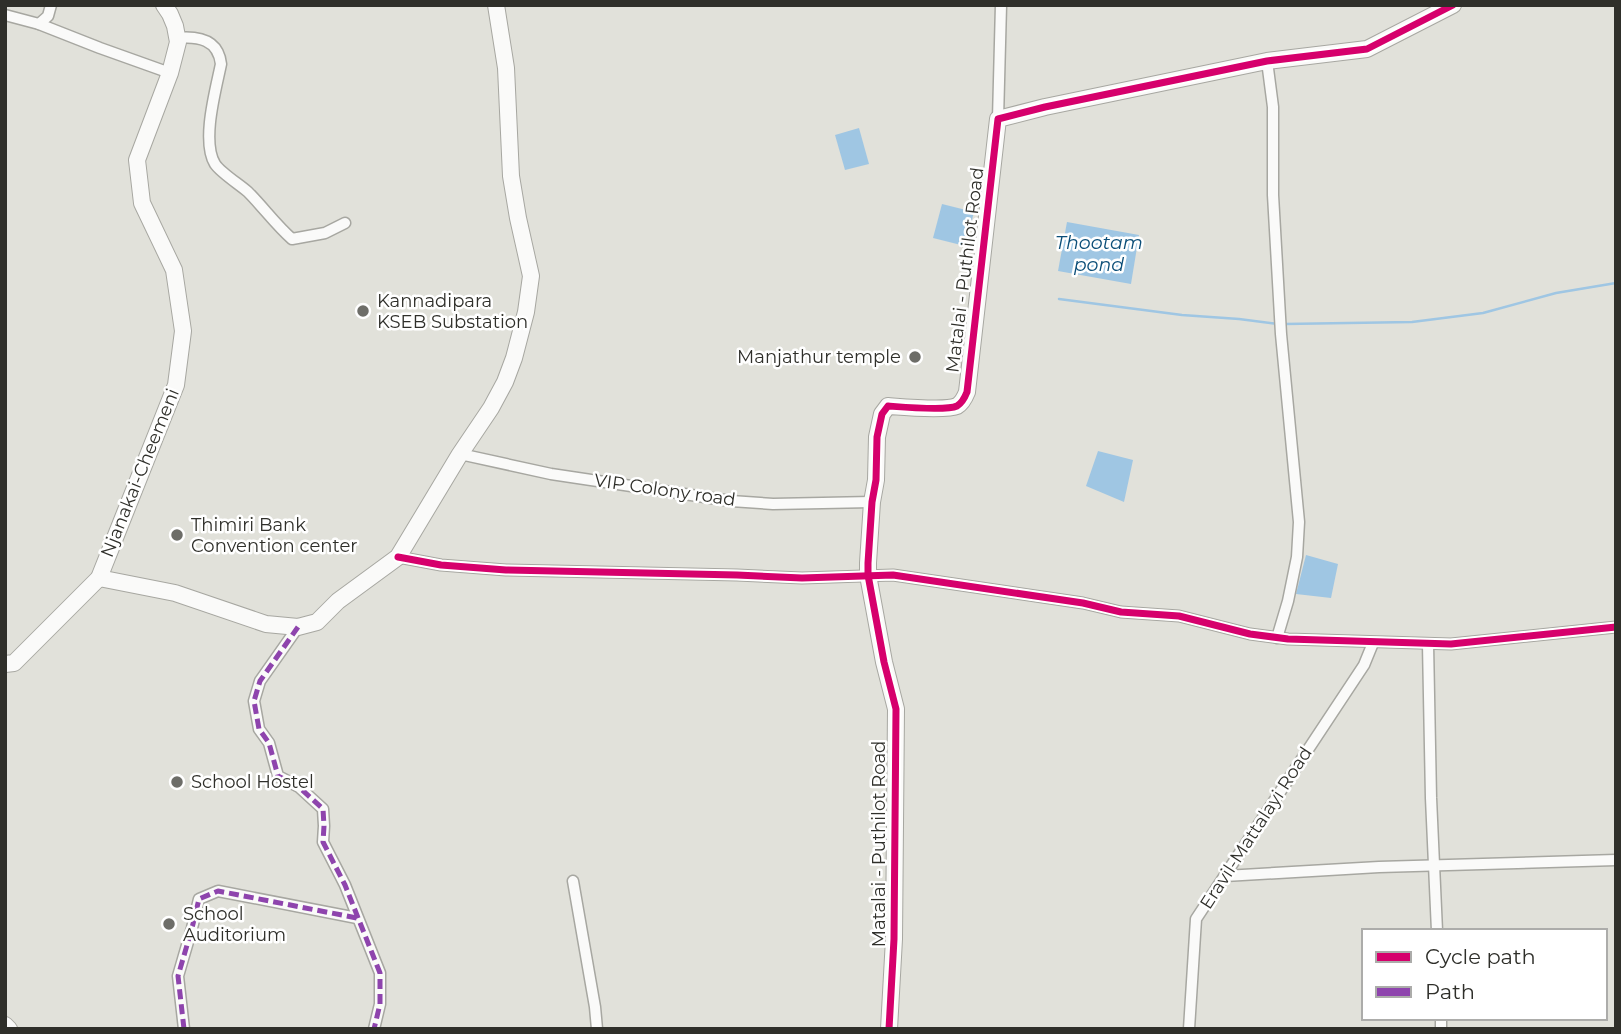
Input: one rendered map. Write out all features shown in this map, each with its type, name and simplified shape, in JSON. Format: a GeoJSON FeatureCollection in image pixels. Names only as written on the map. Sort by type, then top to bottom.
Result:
{"type":"FeatureCollection","features":[{"type":"Feature","properties":{"kind":"street"},"geometry":{"type":"LineString","coordinates":[[39,24],[48,16],[51,5]]}},
{"type":"Feature","properties":{"kind":"street"},"geometry":{"type":"LineString","coordinates":[[164,5],[175,26],[177,38],[194,37],[204,40],[220,54],[221,64],[208,131],[215,164],[248,192],[292,239],[326,233],[345,223]]}},
{"type":"Feature","properties":{"kind":"street"},"geometry":{"type":"LineString","coordinates":[[99,578],[175,593],[266,624],[298,627],[317,622],[338,601],[398,557],[505,382],[526,312],[531,276],[511,176],[506,68],[496,5]]}},
{"type":"Feature","properties":{"kind":"street"},"geometry":{"type":"LineString","coordinates":[[1001,5],[998,119],[1267,61],[1367,49],[1453,5]]}},
{"type":"Feature","properties":{"kind":"street"},"geometry":{"type":"LineString","coordinates":[[5,15],[39,24],[170,73]]}},
{"type":"Feature","properties":{"kind":"street","name":"Njanakai-Cheemeni"},"geometry":{"type":"LineString","coordinates":[[5,664],[14,663],[99,578],[176,385],[183,331],[174,270],[142,203],[137,160],[170,73],[177,38]]}},
{"type":"Feature","properties":{"kind":"street"},"geometry":{"type":"LineString","coordinates":[[1267,61],[1273,107],[1273,195],[1282,334],[1299,522],[1297,557],[1278,638]]}},
{"type":"Feature","properties":{"kind":"street","name":"Matalai - Puthilot Road"},"geometry":{"type":"LineString","coordinates":[[889,1029],[894,939],[896,709],[884,662],[868,575],[877,437],[882,414],[888,406],[942,408],[956,406],[964,400],[998,119]]}},
{"type":"Feature","properties":{"kind":"street","name":"VIP Colony road"},"geometry":{"type":"LineString","coordinates":[[460,454],[551,474],[731,501],[773,504],[872,502]]}},
{"type":"Feature","properties":{"kind":"street"},"geometry":{"type":"LineString","coordinates":[[398,557],[441,565],[506,570],[802,578],[903,576],[1072,601],[1121,612],[1179,616],[1250,634],[1278,638],[1451,645],[1616,627]]}},
{"type":"Feature","properties":{"kind":"street"},"geometry":{"type":"LineString","coordinates":[[298,627],[260,681],[254,701],[260,729],[269,743],[278,776],[299,787],[323,809],[323,842],[345,885],[380,972],[380,1004],[374,1029]]}},
{"type":"Feature","properties":{"kind":"street","name":"Eravil-Mattalayi Road"},"geometry":{"type":"LineString","coordinates":[[1189,1029],[1196,919],[1364,664],[1373,643]]}},
{"type":"Feature","properties":{"kind":"street"},"geometry":{"type":"LineString","coordinates":[[1428,644],[1437,929]]}},
{"type":"Feature","properties":{"kind":"street"},"geometry":{"type":"LineString","coordinates":[[1225,876],[1616,860]]}},
{"type":"Feature","properties":{"kind":"street"},"geometry":{"type":"LineString","coordinates":[[573,881],[597,1029]]}},
{"type":"Feature","properties":{"kind":"street"},"geometry":{"type":"LineString","coordinates":[[184,1029],[178,976],[199,899],[218,891],[357,918]]}},
{"type":"Feature","properties":{"kind":"street"},"geometry":{"type":"LineString","coordinates":[[5,1025],[9,1029]]}},
{"type":"Feature","properties":{"kind":"water"},"geometry":{"type":"Polygon","coordinates":[[[859,128],[869,164],[845,170],[835,135],[859,128]]]}},
{"type":"Feature","properties":{"kind":"water"},"geometry":{"type":"Polygon","coordinates":[[[942,204],[974,212],[965,246],[933,238],[942,204]]]}},
{"type":"Feature","properties":{"kind":"water","name":"Thootam pond"},"geometry":{"type":"Polygon","coordinates":[[[1067,222],[1139,235],[1131,284],[1058,271],[1067,222]]]}},
{"type":"Feature","properties":{"kind":"water"},"geometry":{"type":"Polygon","coordinates":[[[1098,451],[1133,460],[1124,502],[1086,486],[1098,451]]]}},
{"type":"Feature","properties":{"kind":"water"},"geometry":{"type":"Polygon","coordinates":[[[1306,555],[1338,564],[1331,598],[1296,594],[1306,555]]]}},
{"type":"Feature","properties":{"kind":"waterway"},"geometry":{"type":"LineString","coordinates":[[1285,324],[1412,322],[1483,313],[1556,293],[1616,283]]}},
{"type":"Feature","properties":{"kind":"waterway"},"geometry":{"type":"LineString","coordinates":[[1059,299],[1278,324]]}},
{"type":"Feature","properties":{"kind":"marked path"},"geometry":{"type":"LineString","coordinates":[[298,627],[260,681],[254,701],[259,729],[269,743],[278,776],[299,787],[323,809],[323,842],[345,885],[380,973],[380,1004],[374,1029]]}},
{"type":"Feature","properties":{"kind":"marked path"},"geometry":{"type":"LineString","coordinates":[[184,1029],[178,976],[199,899],[218,891],[357,918]]}},
{"type":"Feature","properties":{"kind":"cycle path"},"geometry":{"type":"LineString","coordinates":[[889,1029],[894,939],[896,709],[884,662],[868,575],[877,437],[882,414],[888,406],[957,406],[967,392],[998,119],[1267,61],[1367,49],[1453,5]]}},
{"type":"Feature","properties":{"kind":"cycle path"},"geometry":{"type":"LineString","coordinates":[[398,557],[441,565],[506,570],[802,578],[893,575],[1083,603],[1121,612],[1179,616],[1250,634],[1288,639],[1451,644],[1616,627]]}},
{"type":"Feature","properties":{"kind":"place","name":"Kannadipara KSEB Substation"},"geometry":{"type":"Point","coordinates":[363,311]}},
{"type":"Feature","properties":{"kind":"place","name":"Manjathur temple"},"geometry":{"type":"Point","coordinates":[915,357]}},
{"type":"Feature","properties":{"kind":"place","name":"Thimiri Bank Convention center"},"geometry":{"type":"Point","coordinates":[177,535]}},
{"type":"Feature","properties":{"kind":"place","name":"School Hostel"},"geometry":{"type":"Point","coordinates":[177,782]}},
{"type":"Feature","properties":{"kind":"place","name":"School Auditorium"},"geometry":{"type":"Point","coordinates":[169,924]}}]}
